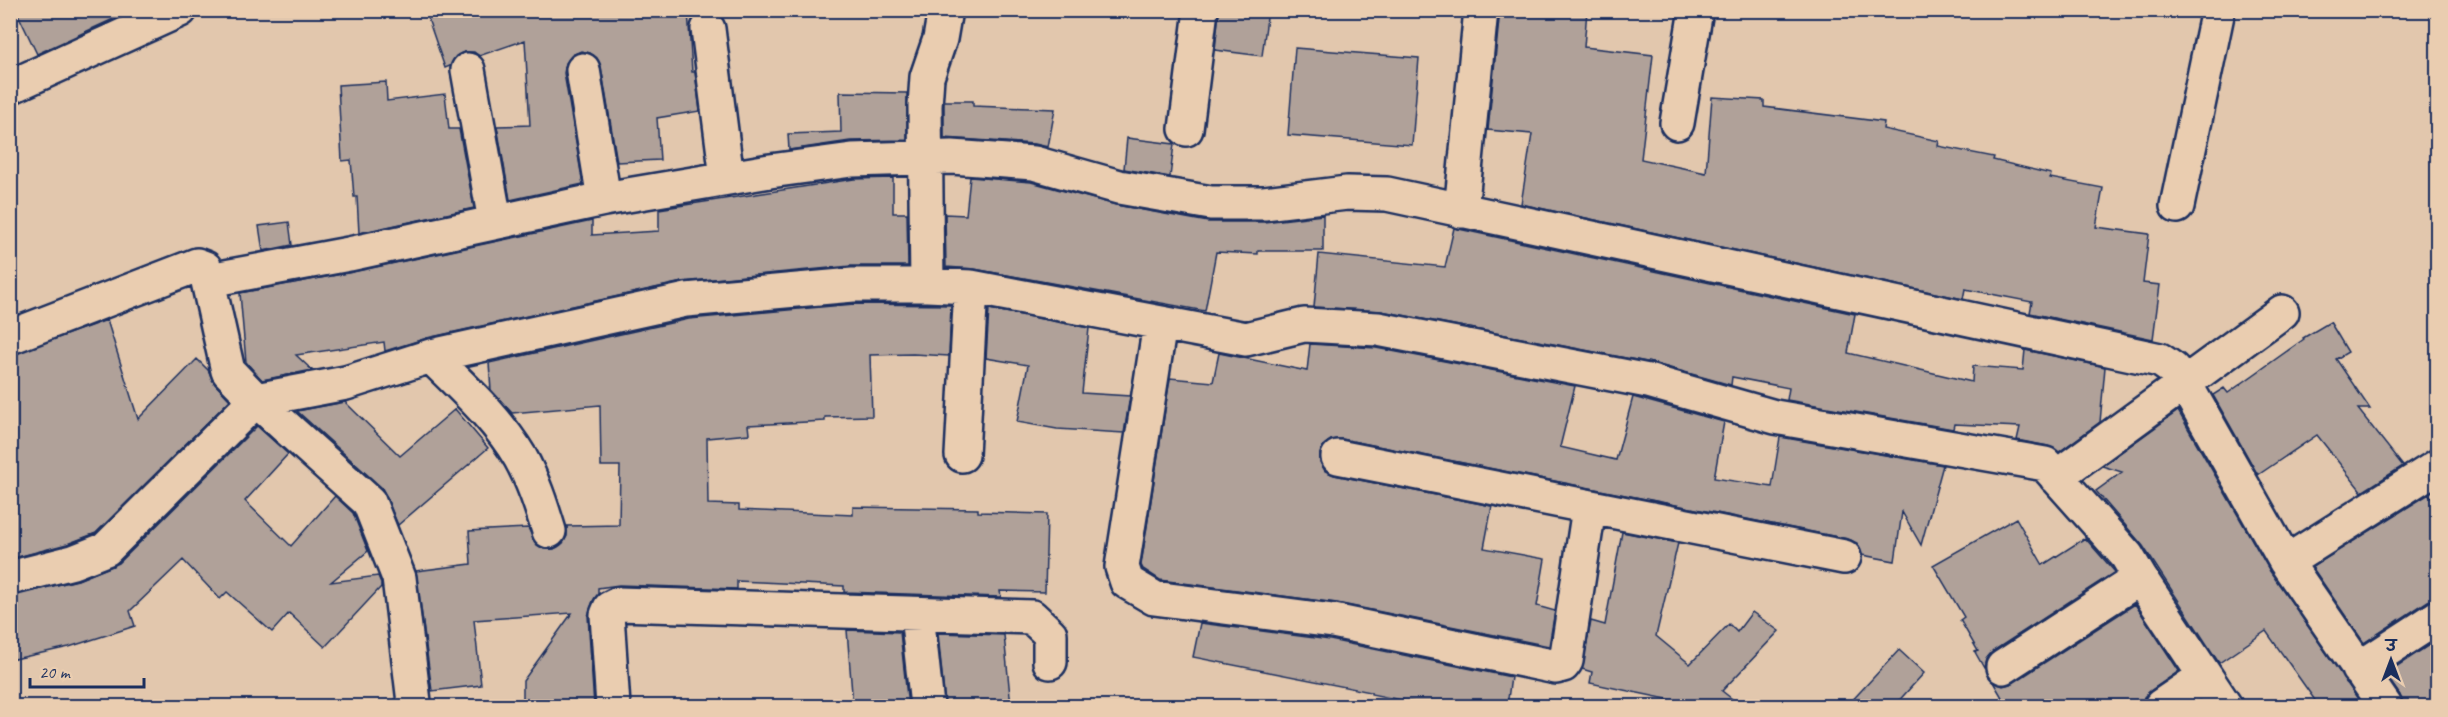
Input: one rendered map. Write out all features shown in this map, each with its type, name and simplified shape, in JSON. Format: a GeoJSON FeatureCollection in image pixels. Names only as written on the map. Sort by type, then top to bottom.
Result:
{"type":"FeatureCollection","features":[{"type":"Feature","properties":{"kind":"street"},"geometry":{"type":"LineString","coordinates":[[10,87],[180,10]]}},
{"type":"Feature","properties":{"kind":"street"},"geometry":{"type":"LineString","coordinates":[[927,285],[925,106],[927,77],[940,39],[945,10]]}},
{"type":"Feature","properties":{"kind":"street"},"geometry":{"type":"LineString","coordinates":[[1186,129],[1201,10]]}},
{"type":"Feature","properties":{"kind":"street"},"geometry":{"type":"LineString","coordinates":[[1461,211],[1481,10]]}},
{"type":"Feature","properties":{"kind":"street"},"geometry":{"type":"LineString","coordinates":[[1677,123],[1696,10]]}},
{"type":"Feature","properties":{"kind":"street"},"geometry":{"type":"LineString","coordinates":[[2177,206],[2218,10]]}},
{"type":"Feature","properties":{"kind":"street"},"geometry":{"type":"LineString","coordinates":[[708,29],[727,178]]}},
{"type":"Feature","properties":{"kind":"street"},"geometry":{"type":"LineString","coordinates":[[468,70],[495,221]]}},
{"type":"Feature","properties":{"kind":"street"},"geometry":{"type":"LineString","coordinates":[[583,70],[604,199]]}},
{"type":"Feature","properties":{"kind":"street"},"geometry":{"type":"LineString","coordinates":[[208,280],[349,254],[604,199],[852,160],[952,157],[1034,163],[1119,187],[1211,202],[1264,202],[1347,193],[1387,194],[2160,360],[2173,369],[2185,384],[2286,562],[2385,706]]}},
{"type":"Feature","properties":{"kind":"street"},"geometry":{"type":"LineString","coordinates":[[10,337],[197,265],[205,268],[228,371],[256,400],[369,502],[399,578],[414,702]]}},
{"type":"Feature","properties":{"kind":"street"},"geometry":{"type":"LineString","coordinates":[[10,578],[74,562],[106,549],[256,400],[346,383],[431,356],[686,300],[853,285],[971,287],[1246,339],[1304,325],[1378,329],[1648,381],[1775,417],[2045,464],[2127,556],[2225,706]]}},
{"type":"Feature","properties":{"kind":"street"},"geometry":{"type":"LineString","coordinates":[[962,455],[971,287]]}},
{"type":"Feature","properties":{"kind":"street"},"geometry":{"type":"LineString","coordinates":[[2056,477],[2282,312]]}},
{"type":"Feature","properties":{"kind":"street"},"geometry":{"type":"LineString","coordinates":[[1160,324],[1122,567],[1127,582],[1154,598],[1333,621],[1556,667],[1563,665],[1566,661],[1589,508]]}},
{"type":"Feature","properties":{"kind":"street"},"geometry":{"type":"LineString","coordinates":[[431,356],[490,417],[520,457],[539,498],[549,531]]}},
{"type":"Feature","properties":{"kind":"street"},"geometry":{"type":"LineString","coordinates":[[1338,457],[1844,557]]}},
{"type":"Feature","properties":{"kind":"street"},"geometry":{"type":"LineString","coordinates":[[2286,562],[2438,466]]}},
{"type":"Feature","properties":{"kind":"street"},"geometry":{"type":"LineString","coordinates":[[2003,667],[2140,578]]}},
{"type":"Feature","properties":{"kind":"street"},"geometry":{"type":"LineString","coordinates":[[613,706],[607,615],[610,608],[618,604],[1032,617],[1050,634],[1050,662]]}},
{"type":"Feature","properties":{"kind":"street"},"geometry":{"type":"LineString","coordinates":[[917,614],[927,706]]}},
{"type":"Feature","properties":{"kind":"street"},"geometry":{"type":"LineString","coordinates":[[2358,669],[2438,617]]}},
{"type":"Feature","properties":{"kind":"street"},"geometry":{"type":"LineString","coordinates":[[2161,706],[2205,676]]}},
{"type":"Feature","properties":{"kind":"building"},"geometry":{"type":"Polygon","coordinates":[[[16,10],[133,10],[37,54],[16,10]]]}},
{"type":"Feature","properties":{"kind":"building"},"geometry":{"type":"Polygon","coordinates":[[[425,10],[688,10],[692,72],[695,72],[700,111],[657,118],[660,160],[617,162],[601,66],[597,58],[590,53],[581,51],[572,55],[566,63],[564,73],[583,184],[510,200],[497,126],[530,125],[525,40],[479,56],[474,52],[464,52],[456,56],[450,66],[445,68],[425,10]]]}},
{"type":"Feature","properties":{"kind":"building"},"geometry":{"type":"Polygon","coordinates":[[[1219,10],[1268,10],[1262,56],[1215,50],[1219,10]]]}},
{"type":"Feature","properties":{"kind":"building"},"geometry":{"type":"Polygon","coordinates":[[[1500,10],[1587,10],[1584,47],[1653,55],[1641,159],[1706,173],[1712,97],[1764,100],[1764,107],[1884,122],[1883,129],[1939,141],[1938,146],[1994,157],[1993,160],[2051,174],[2050,178],[2103,188],[2096,227],[2149,234],[2143,283],[2160,285],[2153,339],[2030,313],[2032,302],[1965,289],[1963,299],[1521,204],[1532,134],[1488,130],[1500,10]]]}},
{"type":"Feature","properties":{"kind":"building"},"geometry":{"type":"Polygon","coordinates":[[[1295,48],[1419,58],[1412,145],[1288,135],[1295,48]]]}},
{"type":"Feature","properties":{"kind":"building"},"geometry":{"type":"Polygon","coordinates":[[[386,82],[387,101],[445,94],[449,129],[459,129],[474,208],[359,233],[357,197],[354,197],[351,160],[342,161],[338,85],[386,82]]]}},
{"type":"Feature","properties":{"kind":"building"},"geometry":{"type":"Polygon","coordinates":[[[840,92],[907,93],[907,140],[850,141],[789,150],[788,134],[841,132],[840,92]]]}},
{"type":"Feature","properties":{"kind":"building"},"geometry":{"type":"Polygon","coordinates":[[[944,101],[973,101],[973,106],[1055,109],[1048,147],[1035,144],[944,138],[944,101]]]}},
{"type":"Feature","properties":{"kind":"building"},"geometry":{"type":"Polygon","coordinates":[[[1127,138],[1174,144],[1170,177],[1124,169],[1127,138]]]}},
{"type":"Feature","properties":{"kind":"building"},"geometry":{"type":"Polygon","coordinates":[[[970,177],[1031,182],[1116,205],[1208,222],[1264,222],[1323,215],[1323,251],[1258,251],[1258,254],[1216,252],[1205,311],[974,269],[946,267],[945,214],[966,215],[970,177]]]}},
{"type":"Feature","properties":{"kind":"building"},"geometry":{"type":"Polygon","coordinates":[[[893,178],[893,213],[907,213],[908,266],[851,266],[682,282],[427,338],[385,351],[384,342],[296,355],[312,370],[262,380],[246,362],[240,293],[353,272],[592,221],[592,235],[659,231],[659,209],[854,179],[893,178]]]}},
{"type":"Feature","properties":{"kind":"building"},"geometry":{"type":"Polygon","coordinates":[[[289,222],[292,245],[263,251],[259,226],[289,222]]]}},
{"type":"Feature","properties":{"kind":"building"},"geometry":{"type":"Polygon","coordinates":[[[1454,228],[1855,314],[1848,353],[1972,382],[1973,366],[2023,370],[2025,350],[2105,367],[2100,422],[2059,452],[2048,446],[2017,440],[2020,427],[1954,424],[1953,429],[1787,400],[1789,388],[1732,377],[1731,385],[1652,363],[1381,311],[1314,307],[1319,254],[1445,267],[1454,228]]]}},
{"type":"Feature","properties":{"kind":"building"},"geometry":{"type":"Polygon","coordinates":[[[854,304],[951,305],[949,356],[870,355],[872,416],[825,417],[825,421],[748,425],[749,434],[707,438],[708,504],[739,505],[739,510],[853,515],[853,507],[978,509],[978,512],[1047,514],[1045,592],[1000,591],[1001,597],[844,592],[844,586],[737,581],[737,589],[619,585],[598,588],[598,594],[588,616],[594,706],[523,706],[523,681],[572,613],[474,620],[481,685],[432,691],[416,571],[471,564],[469,531],[528,528],[537,545],[544,549],[554,549],[563,543],[567,536],[567,526],[619,525],[620,466],[601,466],[600,405],[512,413],[491,390],[489,363],[689,319],[854,304]]]}},
{"type":"Feature","properties":{"kind":"building"},"geometry":{"type":"Polygon","coordinates":[[[989,309],[1089,328],[1082,393],[1130,396],[1124,433],[1057,429],[1017,422],[1028,365],[986,358],[989,309]]]}},
{"type":"Feature","properties":{"kind":"building"},"geometry":{"type":"Polygon","coordinates":[[[107,320],[138,419],[197,359],[230,400],[96,533],[67,544],[10,559],[10,355],[107,320]]]}},
{"type":"Feature","properties":{"kind":"building"},"geometry":{"type":"Polygon","coordinates":[[[2330,322],[2348,352],[2336,359],[2370,409],[2358,409],[2403,466],[2362,492],[2317,435],[2258,475],[2213,395],[2224,388],[2228,393],[2303,338],[2330,322]]]}},
{"type":"Feature","properties":{"kind":"building"},"geometry":{"type":"Polygon","coordinates":[[[1310,344],[1376,348],[1575,386],[1560,447],[1616,460],[1633,397],[1724,422],[1714,478],[1772,487],[1780,437],[1943,465],[1921,545],[1902,512],[1895,561],[1862,555],[1857,543],[1848,539],[1342,439],[1331,440],[1324,445],[1320,454],[1320,462],[1325,471],[1334,475],[1492,506],[1484,548],[1545,559],[1537,606],[1555,611],[1549,646],[1337,603],[1160,580],[1143,569],[1141,565],[1170,378],[1213,382],[1219,353],[1307,371],[1310,344]]]}},
{"type":"Feature","properties":{"kind":"building"},"geometry":{"type":"Polygon","coordinates":[[[345,402],[400,456],[455,409],[488,448],[398,525],[382,488],[297,411],[345,402]]]}},
{"type":"Feature","properties":{"kind":"building"},"geometry":{"type":"Polygon","coordinates":[[[2178,411],[2270,571],[2363,706],[2319,706],[2266,631],[2219,663],[2143,546],[2096,491],[2122,472],[2102,466],[2178,411]]]}},
{"type":"Feature","properties":{"kind":"building"},"geometry":{"type":"Polygon","coordinates":[[[257,426],[288,454],[245,501],[291,546],[335,496],[353,513],[368,551],[331,582],[378,576],[381,583],[381,587],[325,647],[289,613],[272,632],[227,592],[220,599],[183,560],[130,611],[135,626],[69,647],[10,660],[10,596],[78,580],[119,563],[257,426]]]}},
{"type":"Feature","properties":{"kind":"building"},"geometry":{"type":"Polygon","coordinates":[[[2429,494],[2438,507],[2438,598],[2428,601],[2364,643],[2312,567],[2429,494]]]}},
{"type":"Feature","properties":{"kind":"building"},"geometry":{"type":"Polygon","coordinates":[[[2016,518],[2043,565],[2085,538],[2115,572],[1993,651],[1986,659],[1984,668],[1975,652],[1978,651],[1960,620],[1964,617],[1933,565],[2016,518]]]}},
{"type":"Feature","properties":{"kind":"building"},"geometry":{"type":"Polygon","coordinates":[[[1622,532],[1678,543],[1656,636],[1690,664],[1729,624],[1737,632],[1752,612],[1779,631],[1722,691],[1741,706],[1687,706],[1681,702],[1590,683],[1592,672],[1582,669],[1591,621],[1605,625],[1622,532]]]}},
{"type":"Feature","properties":{"kind":"building"},"geometry":{"type":"Polygon","coordinates":[[[2135,604],[2179,671],[2150,691],[2144,697],[2142,706],[2007,706],[1993,682],[2003,686],[2013,683],[2135,604]]]}},
{"type":"Feature","properties":{"kind":"building"},"geometry":{"type":"Polygon","coordinates":[[[1200,623],[1330,640],[1511,677],[1507,706],[1430,706],[1193,657],[1200,623]]]}},
{"type":"Feature","properties":{"kind":"building"},"geometry":{"type":"Polygon","coordinates":[[[847,630],[900,632],[908,706],[853,706],[847,630]]]}},
{"type":"Feature","properties":{"kind":"building"},"geometry":{"type":"Polygon","coordinates":[[[938,633],[1004,635],[1011,706],[945,706],[938,633]]]}},
{"type":"Feature","properties":{"kind":"building"},"geometry":{"type":"Polygon","coordinates":[[[2435,641],[2438,645],[2438,706],[2403,706],[2400,695],[2385,674],[2435,641]]]}},
{"type":"Feature","properties":{"kind":"building"},"geometry":{"type":"Polygon","coordinates":[[[1899,650],[1924,673],[1894,706],[1847,706],[1899,650]]]}}]}
